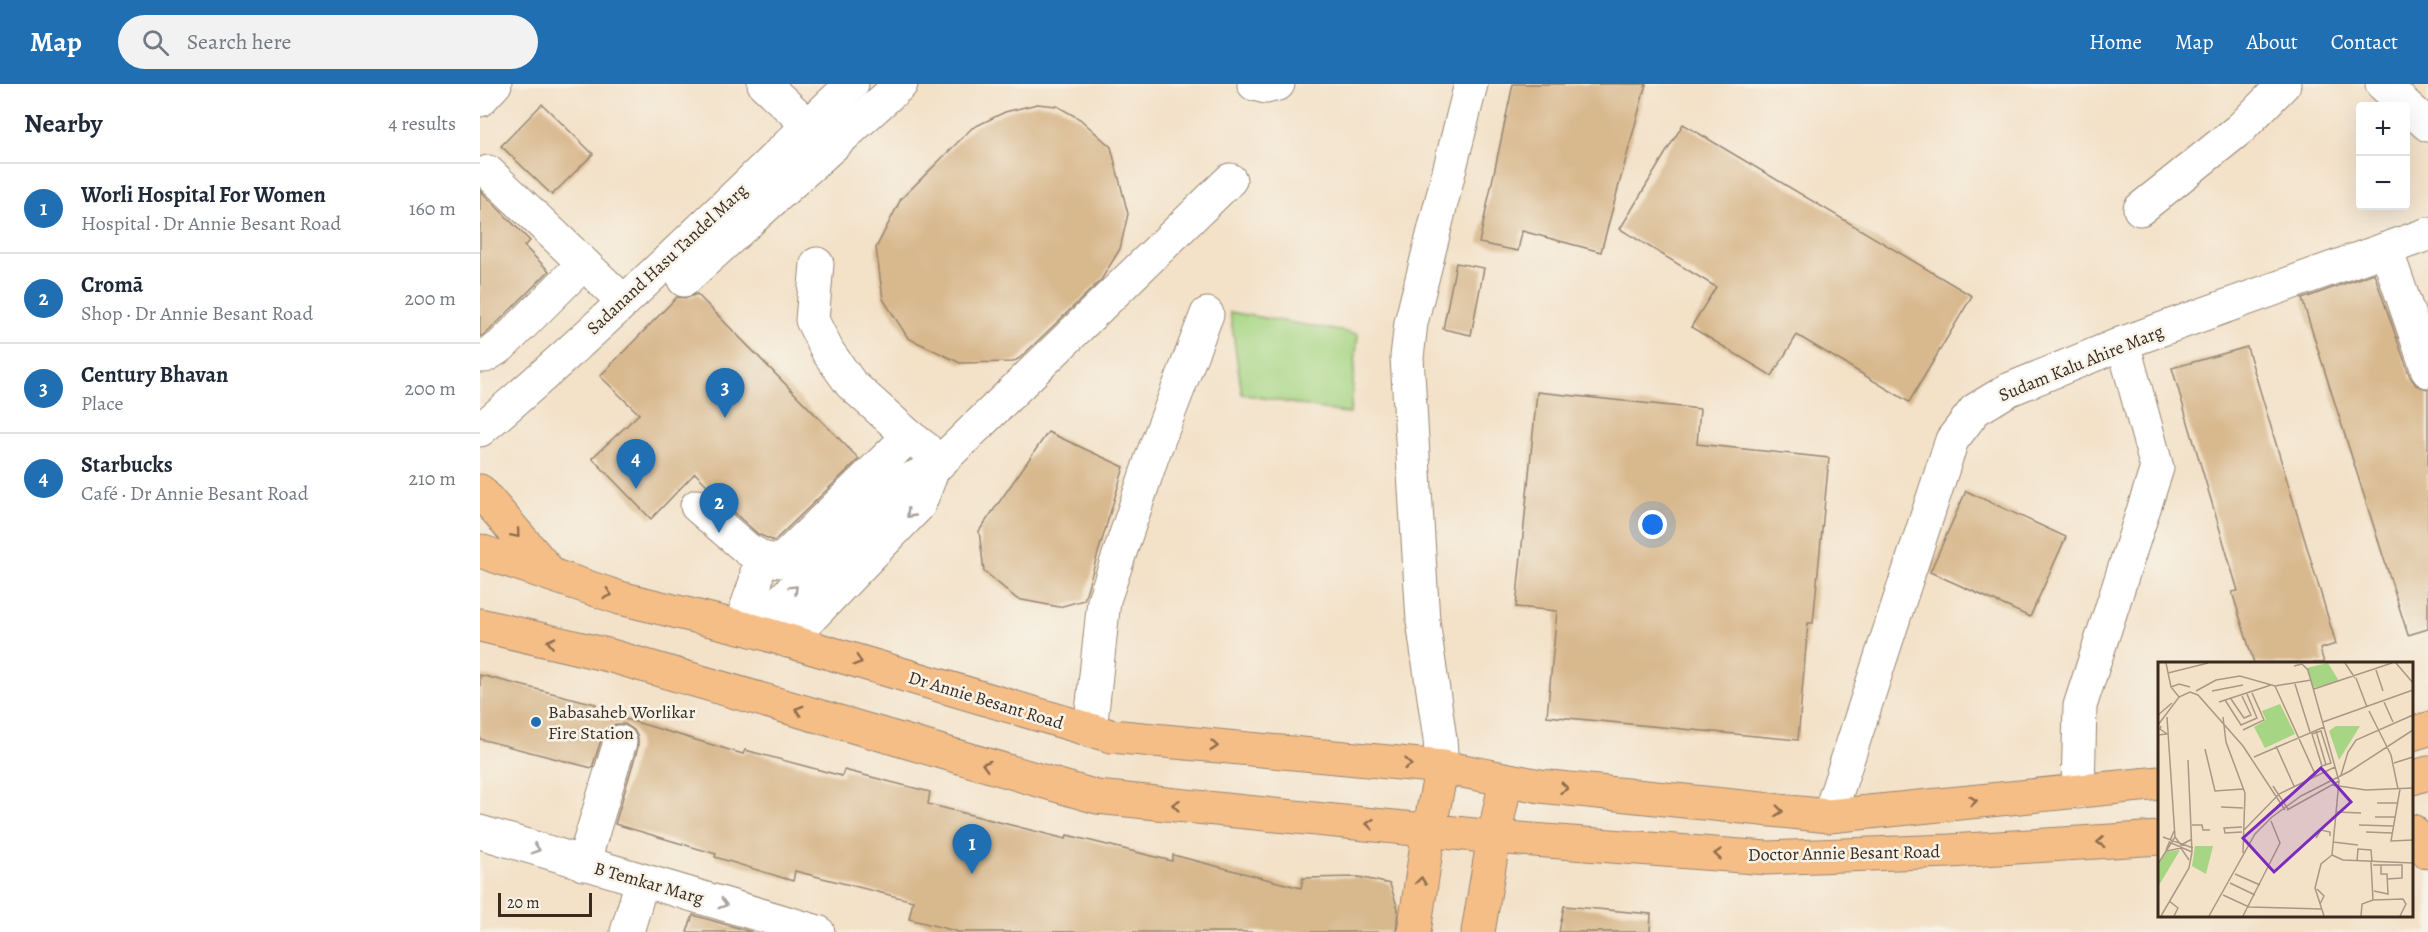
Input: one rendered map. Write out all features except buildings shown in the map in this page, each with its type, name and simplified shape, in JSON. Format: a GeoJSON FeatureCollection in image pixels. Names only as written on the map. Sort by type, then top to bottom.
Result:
{"type":"FeatureCollection","features":[{"type":"Feature","properties":{"kind":"main road"},"geometry":{"type":"LineString","coordinates":[[480,491],[553,576]]}},
{"type":"Feature","properties":{"kind":"main road","name":"Dr Annie Besant Road"},"geometry":{"type":"LineString","coordinates":[[480,551],[620,598],[746,629],[1090,731],[1134,739],[1442,767],[1506,780]]}},
{"type":"Feature","properties":{"kind":"main road"},"geometry":{"type":"LineString","coordinates":[[480,625],[608,655],[1097,796],[1494,837]]}},
{"type":"Feature","properties":{"kind":"main road"},"geometry":{"type":"LineString","coordinates":[[2413,734],[2428,729]]}},
{"type":"Feature","properties":{"kind":"main road"},"geometry":{"type":"LineString","coordinates":[[1414,932],[1429,830],[1442,767]]}},
{"type":"Feature","properties":{"kind":"main road"},"geometry":{"type":"LineString","coordinates":[[2413,778],[2428,773]]}},
{"type":"Feature","properties":{"kind":"main road"},"geometry":{"type":"LineString","coordinates":[[1478,932],[1506,780]]}},
{"type":"Feature","properties":{"kind":"main road","name":"Doctor Annie Besant Road"},"geometry":{"type":"LineString","coordinates":[[1506,780],[1829,816],[2158,783]]}},
{"type":"Feature","properties":{"kind":"main road"},"geometry":{"type":"LineString","coordinates":[[2413,832],[2428,852]]}},
{"type":"Feature","properties":{"kind":"main road","name":"Doctor Annie Besant Road"},"geometry":{"type":"LineString","coordinates":[[1494,837],[1767,858],[1950,851],[2158,838]]}},
{"type":"Feature","properties":{"kind":"street"},"geometry":{"type":"LineString","coordinates":[[480,100],[495,84]]}},
{"type":"Feature","properties":{"kind":"street"},"geometry":{"type":"LineString","coordinates":[[764,84],[808,125]]}},
{"type":"Feature","properties":{"kind":"street","name":"Sadanand Hasu Tandel Marg"},"geometry":{"type":"LineString","coordinates":[[480,430],[524,393],[623,301],[753,198],[808,125],[852,84]]}},
{"type":"Feature","properties":{"kind":"street"},"geometry":{"type":"LineString","coordinates":[[684,280],[753,198],[901,84]]}},
{"type":"Feature","properties":{"kind":"street"},"geometry":{"type":"LineString","coordinates":[[1254,84],[1266,87],[1278,84]]}},
{"type":"Feature","properties":{"kind":"street"},"geometry":{"type":"LineString","coordinates":[[1442,767],[1423,621],[1407,357],[1411,323],[1471,84]]}},
{"type":"Feature","properties":{"kind":"street"},"geometry":{"type":"LineString","coordinates":[[2140,208],[2241,128],[2284,84]]}},
{"type":"Feature","properties":{"kind":"street"},"geometry":{"type":"LineString","coordinates":[[2382,84],[2428,125]]}},
{"type":"Feature","properties":{"kind":"street"},"geometry":{"type":"LineString","coordinates":[[488,172],[623,301]]}},
{"type":"Feature","properties":{"kind":"street"},"geometry":{"type":"LineString","coordinates":[[746,629],[897,485],[938,465],[1230,180]]}},
{"type":"Feature","properties":{"kind":"street","name":"Sudam Kalu Ahire Marg"},"geometry":{"type":"LineString","coordinates":[[1829,816],[1952,440],[1975,410],[2008,390],[2123,343],[2428,234]]}},
{"type":"Feature","properties":{"kind":"street"},"geometry":{"type":"LineString","coordinates":[[2386,249],[2428,371]]}},
{"type":"Feature","properties":{"kind":"street"},"geometry":{"type":"LineString","coordinates":[[480,356],[485,356],[501,346],[583,264]]}},
{"type":"Feature","properties":{"kind":"street"},"geometry":{"type":"LineString","coordinates":[[817,264],[812,320],[828,352],[851,384],[938,465]]}},
{"type":"Feature","properties":{"kind":"street"},"geometry":{"type":"LineString","coordinates":[[1090,731],[1104,600],[1153,454],[1207,314]]}},
{"type":"Feature","properties":{"kind":"street"},"geometry":{"type":"LineString","coordinates":[[2078,792],[2080,706],[2157,468],[2123,343]]}},
{"type":"Feature","properties":{"kind":"street"},"geometry":{"type":"LineString","coordinates":[[697,506],[747,549],[764,558],[781,561],[909,436]]}},
{"type":"Feature","properties":{"kind":"street"},"geometry":{"type":"LineString","coordinates":[[788,641],[919,505],[938,465]]}},
{"type":"Feature","properties":{"kind":"street"},"geometry":{"type":"LineString","coordinates":[[746,629],[757,571]]}},
{"type":"Feature","properties":{"kind":"street"},"geometry":{"type":"LineString","coordinates":[[583,864],[620,742]]}},
{"type":"Feature","properties":{"kind":"street","name":"B Temkar Marg"},"geometry":{"type":"LineString","coordinates":[[480,832],[818,932]]}},
{"type":"Feature","properties":{"kind":"street"},"geometry":{"type":"LineString","coordinates":[[627,932],[642,881]]}},
{"type":"Feature","properties":{"kind":"green space"},"geometry":{"type":"Polygon","coordinates":[[[1230,312],[1358,334],[1350,414],[1242,394],[1230,312]]]}},
{"type":"Feature","properties":{"kind":"place","name":"Century Bhavan"},"geometry":{"type":"Point","coordinates":[725,418]}},
{"type":"Feature","properties":{"kind":"place","name":"Starbucks"},"geometry":{"type":"Point","coordinates":[636,489]}},
{"type":"Feature","properties":{"kind":"place","name":"Cromā"},"geometry":{"type":"Point","coordinates":[719,533]}},
{"type":"Feature","properties":{"kind":"place","name":"Babasaheb Worlikar Fire Station"},"geometry":{"type":"Point","coordinates":[536,722]}},
{"type":"Feature","properties":{"kind":"place","name":"Worli Hospital For Women"},"geometry":{"type":"Point","coordinates":[972,874]}}]}
